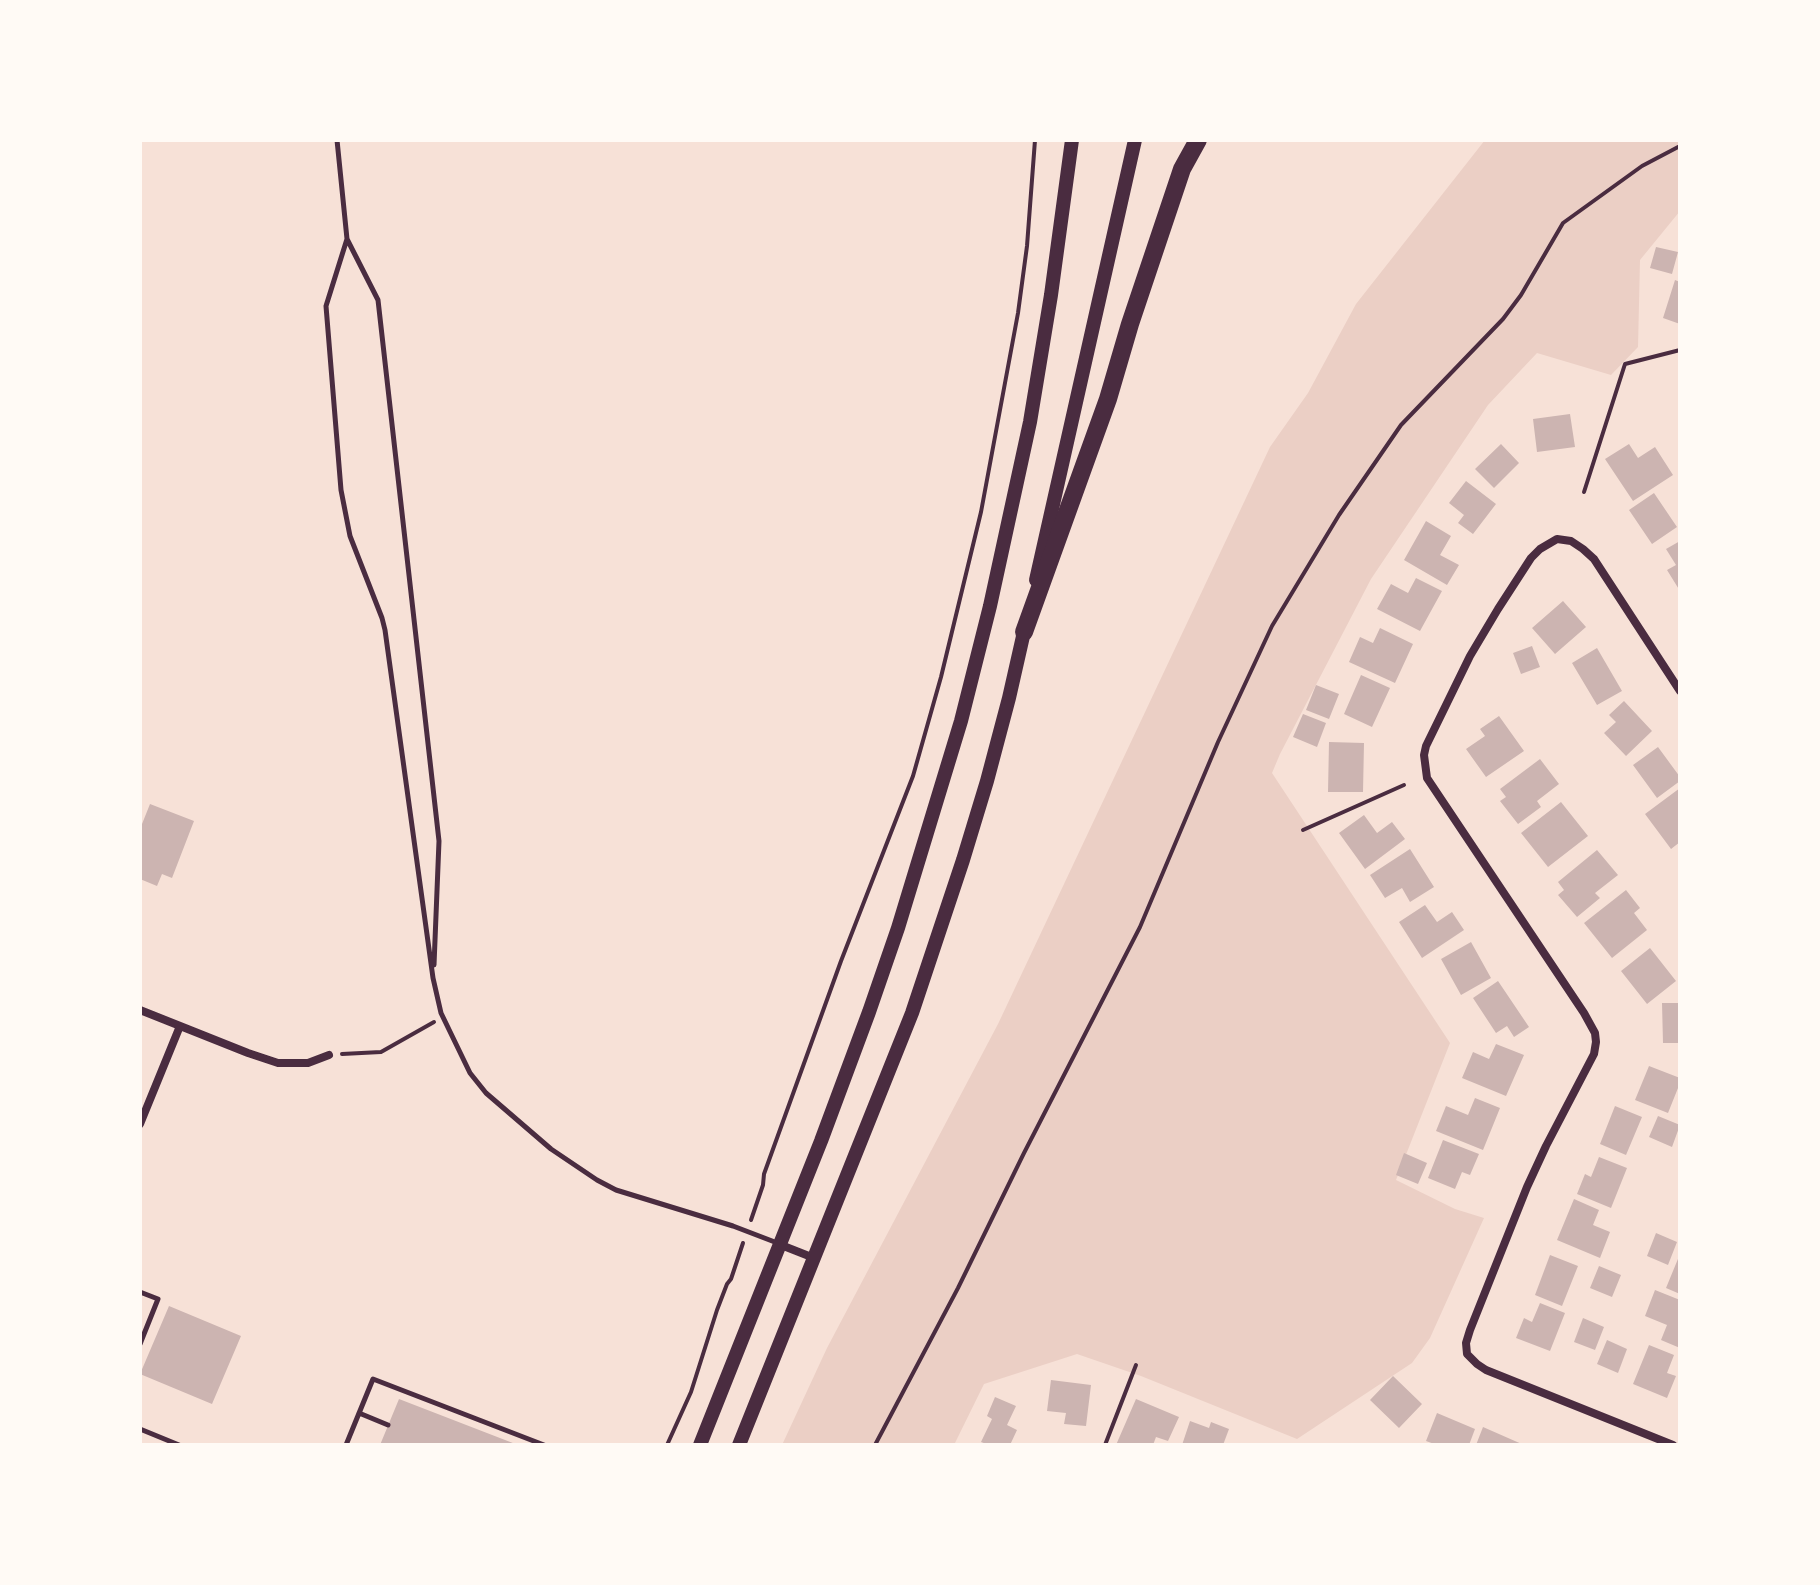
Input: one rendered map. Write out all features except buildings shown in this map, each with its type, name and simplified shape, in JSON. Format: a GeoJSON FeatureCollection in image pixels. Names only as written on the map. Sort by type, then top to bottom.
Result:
{"type":"FeatureCollection","features":[{"type":"Feature","properties":{"kind":"highway"},"geometry":{"type":"LineString","coordinates":[[1024,632],[1108,399],[1182,169],[1198,140]]}},
{"type":"Feature","properties":{"kind":"main road"},"geometry":{"type":"LineString","coordinates":[[700,1445],[827,1127],[898,928],[965,706],[1030,422],[1072,140]]}},
{"type":"Feature","properties":{"kind":"main road"},"geometry":{"type":"LineString","coordinates":[[739,1445],[912,1013],[987,781],[1009,698],[1135,140]]}},
{"type":"Feature","properties":{"kind":"street"},"geometry":{"type":"LineString","coordinates":[[1673,1445],[1486,1370],[1467,1354],[1470,1330],[1527,1187],[1594,1054],[1596,1042],[1595,1033],[1584,1013],[1427,778],[1424,755],[1470,656],[1498,609],[1531,558],[1557,539],[1571,541],[1594,559],[1680,691]]}},
{"type":"Feature","properties":{"kind":"street"},"geometry":{"type":"LineString","coordinates":[[140,1010],[278,1063],[308,1063],[329,1055]]}},
{"type":"Feature","properties":{"kind":"street"},"geometry":{"type":"LineString","coordinates":[[140,1124],[180,1026]]}},
{"type":"Feature","properties":{"kind":"street"},"geometry":{"type":"LineString","coordinates":[[781,1245],[814,1258]]}},
{"type":"Feature","properties":{"kind":"lane"},"geometry":{"type":"LineString","coordinates":[[337,140],[347,239],[378,300],[439,841],[433,978]]}},
{"type":"Feature","properties":{"kind":"lane"},"geometry":{"type":"LineString","coordinates":[[347,239],[326,306],[341,490],[350,536],[385,630],[433,978],[443,1017],[470,1073],[486,1093],[551,1149],[616,1190],[733,1226],[781,1245]]}},
{"type":"Feature","properties":{"kind":"lane"},"geometry":{"type":"LineString","coordinates":[[140,1292],[158,1299],[140,1344]]}},
{"type":"Feature","properties":{"kind":"lane"},"geometry":{"type":"LineString","coordinates":[[346,1445],[373,1379],[544,1445]]}},
{"type":"Feature","properties":{"kind":"lane"},"geometry":{"type":"LineString","coordinates":[[359,1413],[388,1425]]}},
{"type":"Feature","properties":{"kind":"lane"},"geometry":{"type":"LineString","coordinates":[[140,1429],[179,1445]]}},
{"type":"Feature","properties":{"kind":"path"},"geometry":{"type":"LineString","coordinates":[[763,1185],[764,1174],[841,961],[913,776],[945,662],[981,512],[1018,313],[1027,246],[1035,140]]}},
{"type":"Feature","properties":{"kind":"path"},"geometry":{"type":"LineString","coordinates":[[875,1445],[1140,927],[1218,742],[1272,626],[1339,515],[1401,425],[1503,319],[1521,295],[1563,223],[1642,166],[1680,146]]}},
{"type":"Feature","properties":{"kind":"path"},"geometry":{"type":"LineString","coordinates":[[1584,492],[1625,364],[1680,350]]}},
{"type":"Feature","properties":{"kind":"path"},"geometry":{"type":"LineString","coordinates":[[1303,830],[1404,785]]}},
{"type":"Feature","properties":{"kind":"path"},"geometry":{"type":"LineString","coordinates":[[329,1055],[381,1052],[443,1017]]}},
{"type":"Feature","properties":{"kind":"path"},"geometry":{"type":"LineString","coordinates":[[667,1445],[691,1392],[717,1310],[731,1279]]}},
{"type":"Feature","properties":{"kind":"path"},"geometry":{"type":"LineString","coordinates":[[1105,1445],[1136,1365]]}},
{"type":"Feature","properties":{"kind":"shaded area"},"geometry":{"type":"Polygon","coordinates":[[[1485,140],[1680,140],[1680,211],[1640,260],[1638,347],[1611,375],[1537,353],[1488,405],[1371,579],[1272,773],[1450,1043],[1396,1180],[1455,1209],[1484,1218],[1430,1338],[1412,1363],[1297,1439],[1141,1376],[1077,1354],[984,1384],[954,1445],[782,1445],[827,1348],[998,1024],[1270,447],[1308,393],[1356,304],[1485,140]]]}}]}
